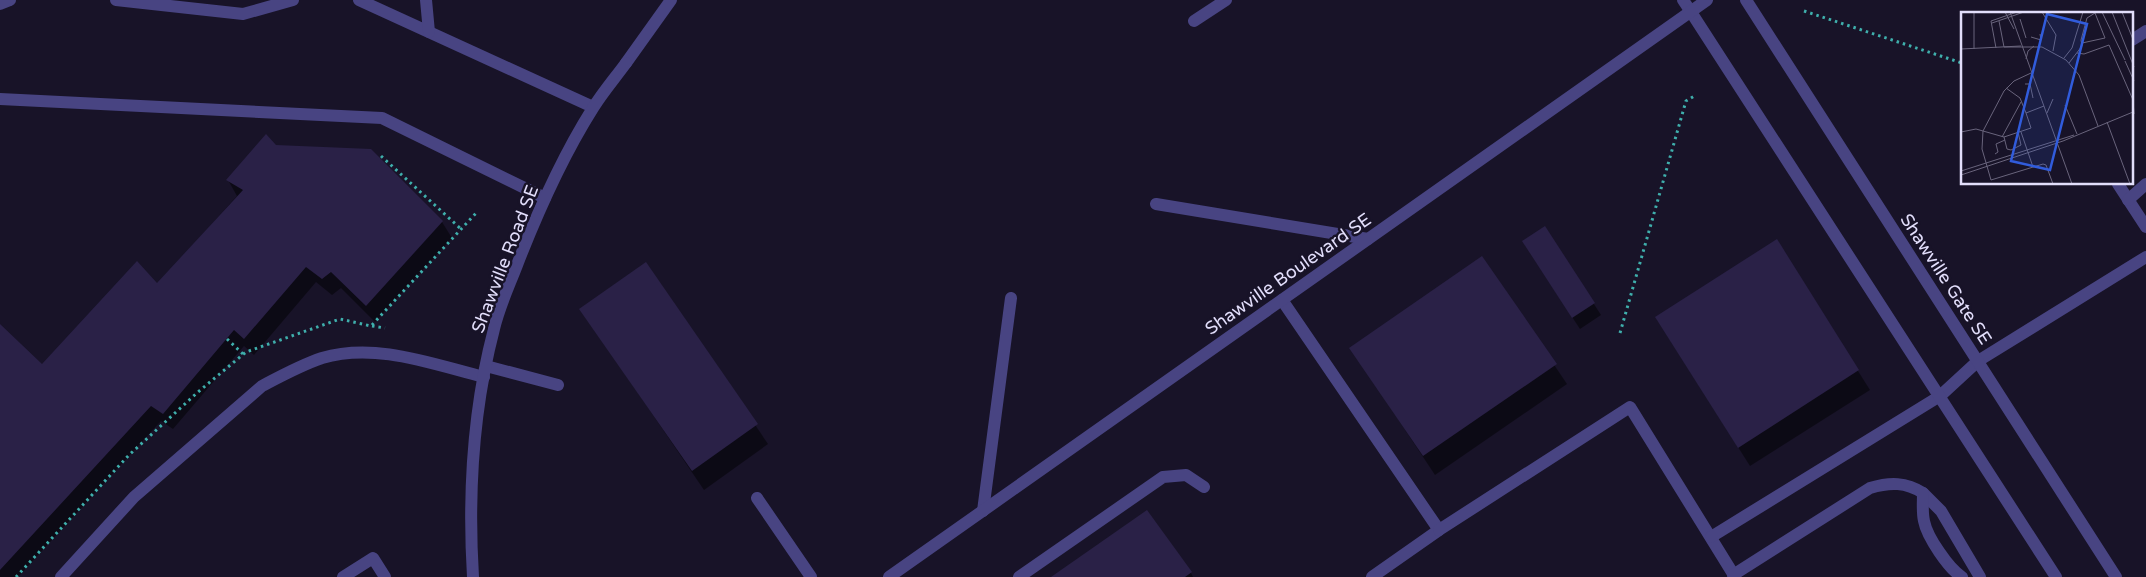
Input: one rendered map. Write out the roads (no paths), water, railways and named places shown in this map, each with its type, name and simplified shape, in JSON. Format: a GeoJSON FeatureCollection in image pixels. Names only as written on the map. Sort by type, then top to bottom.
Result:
{"type":"FeatureCollection","features":[{"type":"Feature","properties":{"kind":"street"},"geometry":{"type":"LineString","coordinates":[[0,4],[10,0]]}},
{"type":"Feature","properties":{"kind":"street"},"geometry":{"type":"LineString","coordinates":[[116,0],[165,3],[243,14],[285,1]]}},
{"type":"Feature","properties":{"kind":"street"},"geometry":{"type":"LineString","coordinates":[[359,0],[593,108]]}},
{"type":"Feature","properties":{"kind":"street"},"geometry":{"type":"LineString","coordinates":[[426,0],[429,32]]}},
{"type":"Feature","properties":{"kind":"street","name":"Shawville Road SE"},"geometry":{"type":"LineString","coordinates":[[473,577],[470,531],[472,482],[485,371],[494,328],[526,241],[566,154],[593,108],[671,0]]}},
{"type":"Feature","properties":{"kind":"street"},"geometry":{"type":"LineString","coordinates":[[1194,21],[1226,0]]}},
{"type":"Feature","properties":{"kind":"street"},"geometry":{"type":"LineString","coordinates":[[1683,0],[2056,577]]}},
{"type":"Feature","properties":{"kind":"street","name":"Shawville Boulevard SE"},"geometry":{"type":"LineString","coordinates":[[889,577],[1707,0]]}},
{"type":"Feature","properties":{"kind":"street","name":"Shawville Gate SE"},"geometry":{"type":"LineString","coordinates":[[1746,0],[2116,577]]}},
{"type":"Feature","properties":{"kind":"street"},"geometry":{"type":"LineString","coordinates":[[2134,39],[2146,31]]}},
{"type":"Feature","properties":{"kind":"street"},"geometry":{"type":"LineString","coordinates":[[0,99],[382,118],[545,198]]}},
{"type":"Feature","properties":{"kind":"street"},"geometry":{"type":"LineString","coordinates":[[2128,200],[2146,184]]}},
{"type":"Feature","properties":{"kind":"street"},"geometry":{"type":"LineString","coordinates":[[2119,185],[2146,227]]}},
{"type":"Feature","properties":{"kind":"street"},"geometry":{"type":"LineString","coordinates":[[1156,204],[1368,239]]}},
{"type":"Feature","properties":{"kind":"street"},"geometry":{"type":"LineString","coordinates":[[1711,537],[1940,396],[1978,361],[2146,258]]}},
{"type":"Feature","properties":{"kind":"street"},"geometry":{"type":"LineString","coordinates":[[983,511],[1011,298]]}},
{"type":"Feature","properties":{"kind":"street"},"geometry":{"type":"LineString","coordinates":[[1282,300],[1439,530]]}},
{"type":"Feature","properties":{"kind":"street"},"geometry":{"type":"LineString","coordinates":[[61,577],[134,497],[262,386],[322,358],[354,352],[387,354],[558,385]]}},
{"type":"Feature","properties":{"kind":"street"},"geometry":{"type":"LineString","coordinates":[[1372,577],[1439,530],[1630,407],[1734,576],[1870,488],[1896,483],[1915,488],[1923,493],[1941,511],[1980,577]]}},
{"type":"Feature","properties":{"kind":"street"},"geometry":{"type":"LineString","coordinates":[[1019,577],[1163,477],[1186,474],[1204,487]]}},
{"type":"Feature","properties":{"kind":"street"},"geometry":{"type":"LineString","coordinates":[[1923,493],[1923,516],[1927,531],[1954,572],[1962,577]]}},
{"type":"Feature","properties":{"kind":"street"},"geometry":{"type":"LineString","coordinates":[[757,498],[811,577]]}},
{"type":"Feature","properties":{"kind":"street"},"geometry":{"type":"LineString","coordinates":[[343,577],[373,558],[385,577]]}}]}
